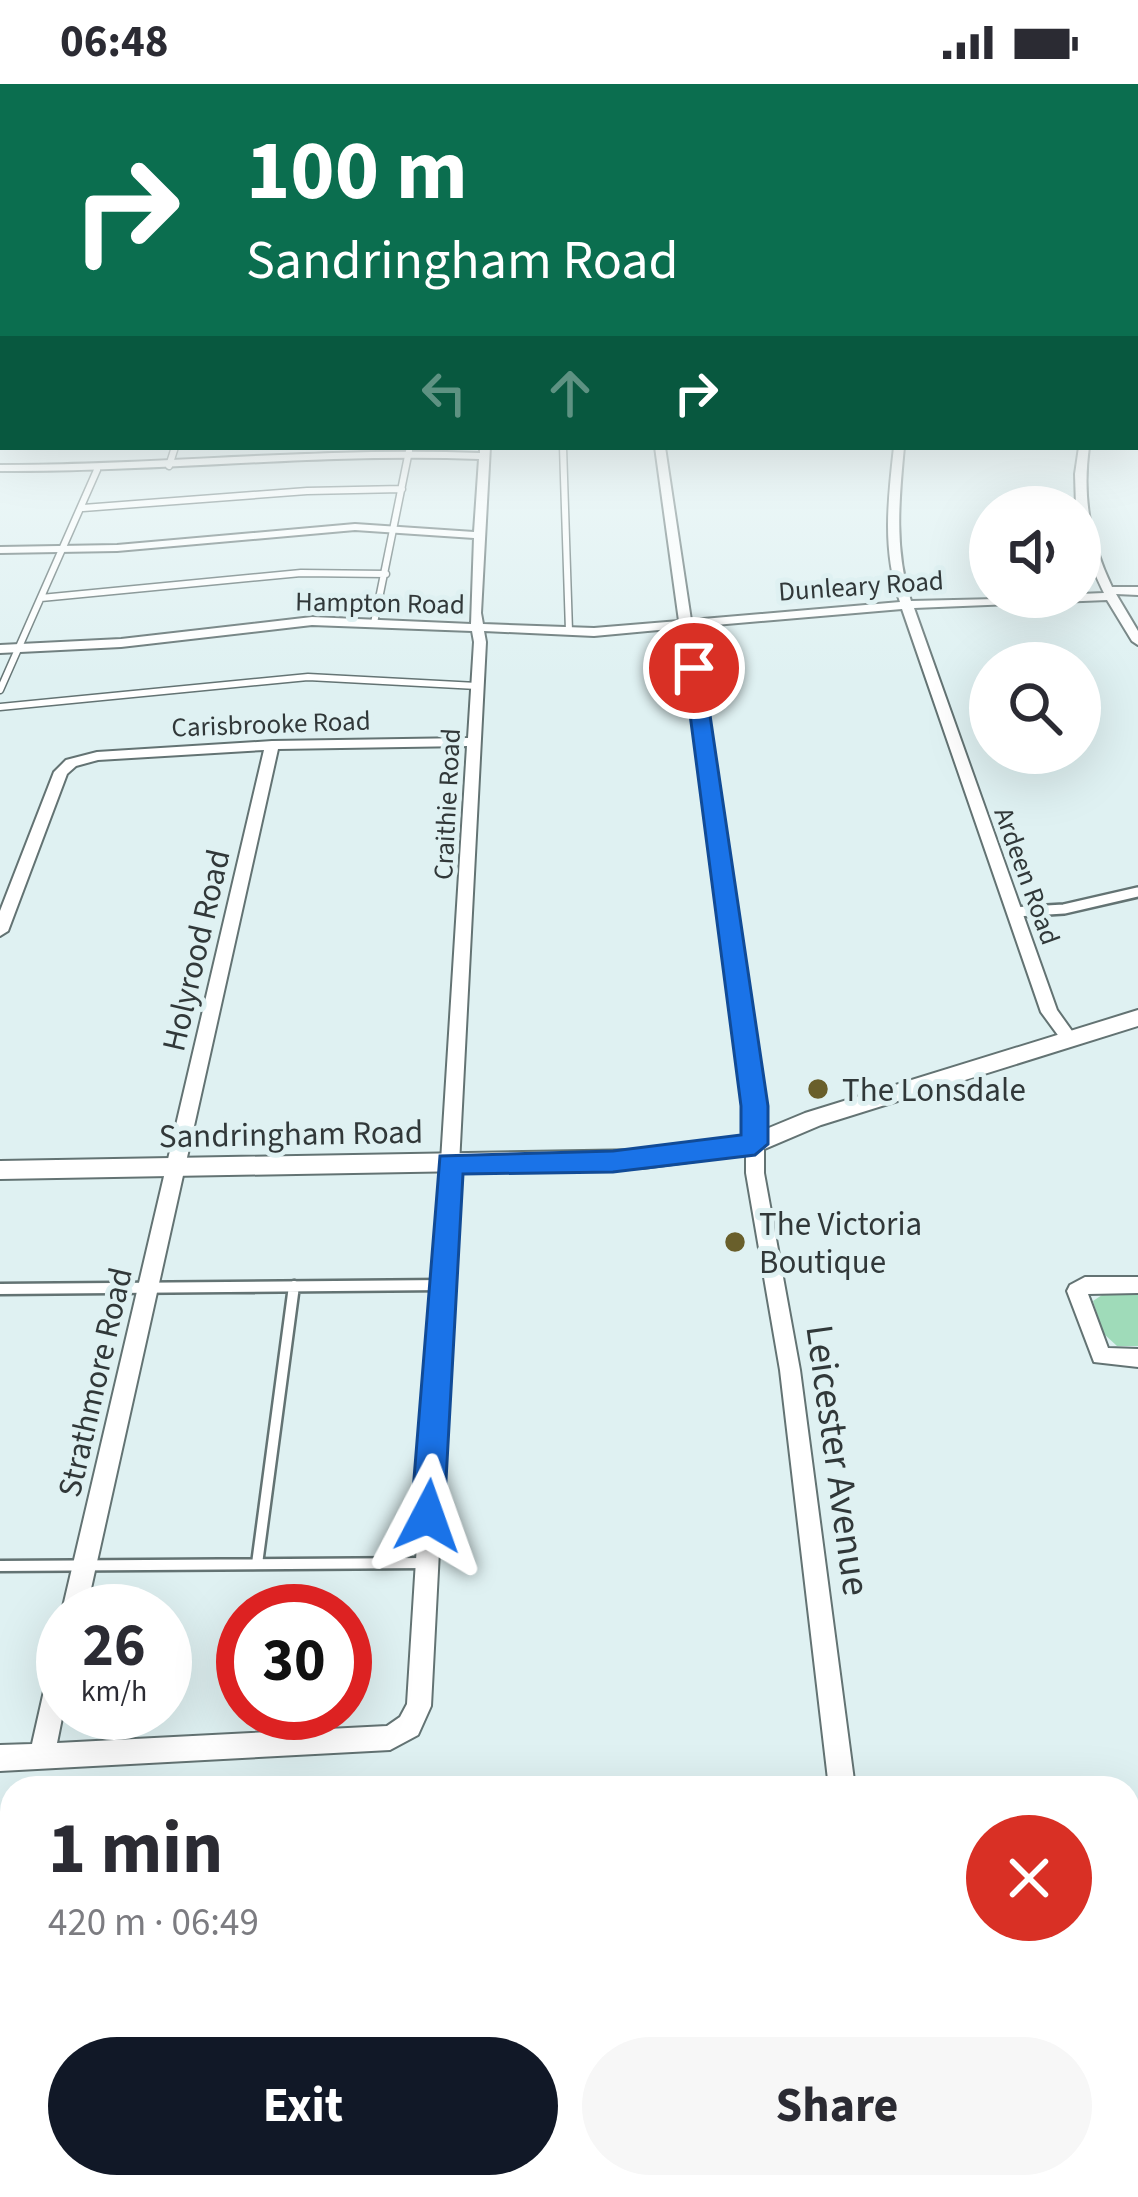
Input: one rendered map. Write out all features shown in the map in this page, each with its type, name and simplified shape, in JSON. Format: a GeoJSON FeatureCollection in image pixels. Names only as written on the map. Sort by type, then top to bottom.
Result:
{"type":"FeatureCollection","features":[{"type":"Feature","properties":{"kind":"street","name":"Craithie Road"},"geometry":{"type":"LineString","coordinates":[[41,1757],[390,1738],[409,1726],[419,1706],[477,686],[481,483]]}},
{"type":"Feature","properties":{"kind":"street","name":"Leicester Avenue"},"geometry":{"type":"LineString","coordinates":[[666,483],[755,1106],[755,1173],[790,1370],[841,1776]]}},
{"type":"Feature","properties":{"kind":"street","name":"Ardeen Road"},"geometry":{"type":"LineString","coordinates":[[896,483],[892,543],[905,604],[1049,1012],[1069,1038]]}},
{"type":"Feature","properties":{"kind":"street"},"geometry":{"type":"LineString","coordinates":[[1081,483],[1079,505],[1088,545],[1110,596],[1138,641]]}},
{"type":"Feature","properties":{"kind":"street"},"geometry":{"type":"LineString","coordinates":[[0,550],[62,551],[300,530],[477,535]]}},
{"type":"Feature","properties":{"kind":"street","name":"Dunleary Road"},"geometry":{"type":"LineString","coordinates":[[688,625],[905,604],[1138,591]]}},
{"type":"Feature","properties":{"kind":"street","name":"Dunleary Road"},"geometry":{"type":"LineString","coordinates":[[1110,596],[1138,602]]}},
{"type":"Feature","properties":{"kind":"street","name":"Hampton Road"},"geometry":{"type":"LineString","coordinates":[[0,649],[312,621],[569,631],[688,625]]}},
{"type":"Feature","properties":{"kind":"street","name":"Carisbrooke Road"},"geometry":{"type":"LineString","coordinates":[[8,889],[61,772],[71,764],[97,756],[272,745],[474,742]]}},
{"type":"Feature","properties":{"kind":"street","name":"Holyrood Road"},"geometry":{"type":"LineString","coordinates":[[176,1168],[272,745]]}},
{"type":"Feature","properties":{"kind":"street"},"geometry":{"type":"LineString","coordinates":[[0,931],[8,889]]}},
{"type":"Feature","properties":{"kind":"street","name":"Sandringham Road"},"geometry":{"type":"LineString","coordinates":[[0,1169],[613,1162],[755,1144],[813,1119],[1138,1018]]}},
{"type":"Feature","properties":{"kind":"street","name":"Strathmore Road"},"geometry":{"type":"LineString","coordinates":[[80,1584],[176,1168]]}},
{"type":"Feature","properties":{"kind":"street"},"geometry":{"type":"LineString","coordinates":[[1138,1285],[1085,1285],[1078,1291],[1101,1356],[1138,1358]]}},
{"type":"Feature","properties":{"kind":"street"},"geometry":{"type":"LineString","coordinates":[[0,1758],[41,1757],[45,1740]]}},
{"type":"Feature","properties":{"kind":"lane"},"geometry":{"type":"LineString","coordinates":[[0,690],[92,483]]}},
{"type":"Feature","properties":{"kind":"lane"},"geometry":{"type":"LineString","coordinates":[[374,623],[403,483]]}},
{"type":"Feature","properties":{"kind":"lane"},"geometry":{"type":"LineString","coordinates":[[564,483],[569,631]]}},
{"type":"Feature","properties":{"kind":"lane"},"geometry":{"type":"LineString","coordinates":[[82,508],[307,491],[403,489]]}},
{"type":"Feature","properties":{"kind":"lane"},"geometry":{"type":"LineString","coordinates":[[41,598],[328,573],[386,574]]}},
{"type":"Feature","properties":{"kind":"lane"},"geometry":{"type":"LineString","coordinates":[[0,707],[308,676],[477,686]]}},
{"type":"Feature","properties":{"kind":"lane"},"geometry":{"type":"LineString","coordinates":[[1014,912],[1080,906],[1138,892]]}},
{"type":"Feature","properties":{"kind":"lane"},"geometry":{"type":"LineString","coordinates":[[257,1564],[294,1286]]}},
{"type":"Feature","properties":{"kind":"lane"},"geometry":{"type":"LineString","coordinates":[[0,1290],[444,1286]]}},
{"type":"Feature","properties":{"kind":"lane"},"geometry":{"type":"LineString","coordinates":[[0,1566],[424,1562]]}},
{"type":"Feature","properties":{"kind":"green space"},"geometry":{"type":"Polygon","coordinates":[[[1138,1293],[1138,1346],[1117,1346],[1103,1333],[1093,1301],[1102,1295],[1138,1293]]]}},
{"type":"Feature","properties":{"kind":"place","name":"The Lonsdale"},"geometry":{"type":"Point","coordinates":[818,1089]}},
{"type":"Feature","properties":{"kind":"place","name":"The Victoria Boutique"},"geometry":{"type":"Point","coordinates":[735,1242]}},
{"type":"Feature","properties":{"kind":"route"},"geometry":{"type":"LineString","coordinates":[[428,1516],[450,1164],[613,1162],[755,1144],[755,1106],[694,668]]}}]}
